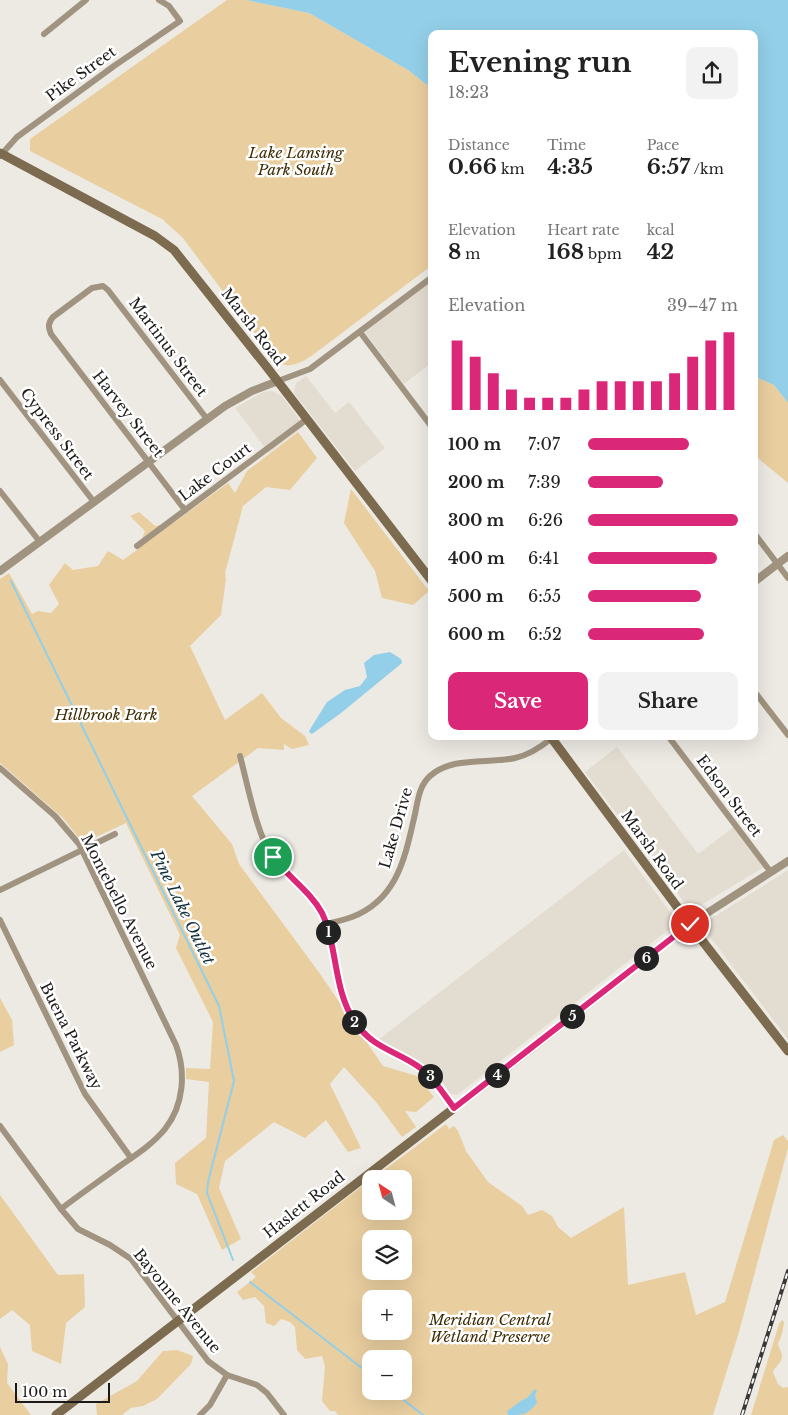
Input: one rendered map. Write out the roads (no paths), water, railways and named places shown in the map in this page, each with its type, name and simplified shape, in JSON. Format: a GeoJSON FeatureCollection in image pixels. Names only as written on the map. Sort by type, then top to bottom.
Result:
{"type":"FeatureCollection","features":[{"type":"Feature","properties":{"kind":"main road","name":"Marsh Road"},"geometry":{"type":"LineString","coordinates":[[0,154],[155,236],[168,245],[184,261],[428,576]]}},
{"type":"Feature","properties":{"kind":"main road","name":"Marsh Road"},"geometry":{"type":"LineString","coordinates":[[554,740],[690,924],[788,1051]]}},
{"type":"Feature","properties":{"kind":"main road","name":"Haslett Road"},"geometry":{"type":"LineString","coordinates":[[56,1415],[690,924]]}},
{"type":"Feature","properties":{"kind":"street"},"geometry":{"type":"LineString","coordinates":[[44,34],[86,0]]}},
{"type":"Feature","properties":{"kind":"street","name":"Pike Street"},"geometry":{"type":"LineString","coordinates":[[0,154],[36,122],[180,21],[169,6],[159,0]]}},
{"type":"Feature","properties":{"kind":"street"},"geometry":{"type":"LineString","coordinates":[[0,571],[207,419],[242,396],[310,369],[428,280]]}},
{"type":"Feature","properties":{"kind":"street","name":"Martinus Street"},"geometry":{"type":"LineString","coordinates":[[51,334],[49,322],[53,316],[92,288],[103,286],[207,419]]}},
{"type":"Feature","properties":{"kind":"street"},"geometry":{"type":"LineString","coordinates":[[360,332],[428,422]]}},
{"type":"Feature","properties":{"kind":"street","name":"Harvey Street"},"geometry":{"type":"LineString","coordinates":[[51,334],[185,510]]}},
{"type":"Feature","properties":{"kind":"street","name":"Cypress Street"},"geometry":{"type":"LineString","coordinates":[[0,380],[94,502]]}},
{"type":"Feature","properties":{"kind":"street","name":"Lake Court"},"geometry":{"type":"LineString","coordinates":[[137,546],[307,419]]}},
{"type":"Feature","properties":{"kind":"street"},"geometry":{"type":"LineString","coordinates":[[0,491],[40,542]]}},
{"type":"Feature","properties":{"kind":"street"},"geometry":{"type":"LineString","coordinates":[[758,537],[788,578]]}},
{"type":"Feature","properties":{"kind":"street"},"geometry":{"type":"LineString","coordinates":[[758,579],[788,556]]}},
{"type":"Feature","properties":{"kind":"street"},"geometry":{"type":"LineString","coordinates":[[758,696],[788,735]]}},
{"type":"Feature","properties":{"kind":"street","name":"Lake Drive"},"geometry":{"type":"LineString","coordinates":[[326,924],[351,917],[366,910],[379,900],[390,887],[400,872],[406,855],[422,787],[432,774],[449,765],[517,758],[531,752],[548,740]]}},
{"type":"Feature","properties":{"kind":"street","name":"Edson Street"},"geometry":{"type":"LineString","coordinates":[[671,740],[770,871]]}},
{"type":"Feature","properties":{"kind":"street"},"geometry":{"type":"LineString","coordinates":[[240,756],[260,830],[269,851],[282,869],[315,901],[322,913],[342,995],[350,1015],[367,1037],[377,1045],[427,1073],[454,1108]]}},
{"type":"Feature","properties":{"kind":"street","name":"Montebello Avenue"},"geometry":{"type":"LineString","coordinates":[[0,768],[55,816],[82,850],[176,1045],[182,1072],[181,1094],[178,1106],[158,1137],[61,1209]]}},
{"type":"Feature","properties":{"kind":"street"},"geometry":{"type":"LineString","coordinates":[[0,890],[115,834]]}},
{"type":"Feature","properties":{"kind":"street","name":"Haslett Road"},"geometry":{"type":"LineString","coordinates":[[690,924],[788,861]]}},
{"type":"Feature","properties":{"kind":"street","name":"Buena Parkway"},"geometry":{"type":"LineString","coordinates":[[0,920],[85,1094],[131,1158]]}},
{"type":"Feature","properties":{"kind":"street","name":"Bayonne Avenue"},"geometry":{"type":"LineString","coordinates":[[0,1126],[78,1229],[110,1245],[131,1260],[204,1355],[228,1375],[257,1385],[267,1393],[284,1415]]}},
{"type":"Feature","properties":{"kind":"street"},"geometry":{"type":"LineString","coordinates":[[200,1415],[210,1404],[228,1375]]}},
{"type":"Feature","properties":{"kind":"water"},"geometry":{"type":"Polygon","coordinates":[[[246,0],[788,0],[788,403],[774,385],[758,378],[758,30],[428,30],[428,86],[408,70],[309,13],[246,0]]]}},
{"type":"Feature","properties":{"kind":"water"},"geometry":{"type":"Polygon","coordinates":[[[390,652],[401,659],[402,663],[341,713],[312,734],[310,733],[309,731],[327,702],[345,690],[360,686],[367,677],[364,663],[374,655],[390,652]]]}},
{"type":"Feature","properties":{"kind":"water"},"geometry":{"type":"Polygon","coordinates":[[[535,1389],[537,1391],[535,1395],[537,1403],[528,1412],[508,1415],[507,1411],[527,1398],[535,1389]]]}},
{"type":"Feature","properties":{"kind":"waterway","name":"Pine Lake Outlet"},"geometry":{"type":"LineString","coordinates":[[11,581],[219,1006],[234,1081],[208,1182],[207,1193],[233,1260]]}},
{"type":"Feature","properties":{"kind":"waterway","name":"Pine Lake Outlet"},"geometry":{"type":"LineString","coordinates":[[250,1282],[362,1368]]}},
{"type":"Feature","properties":{"kind":"waterway","name":"Pine Lake Outlet"},"geometry":{"type":"LineString","coordinates":[[404,1400],[423,1415]]}},
{"type":"Feature","properties":{"kind":"railway"},"geometry":{"type":"LineString","coordinates":[[742,1415],[788,1271]]}},
{"type":"Feature","properties":{"kind":"park label","name":"Lake Lansing Park South"},"geometry":{"type":"Point","coordinates":[296,162]}},
{"type":"Feature","properties":{"kind":"park label","name":"Hillbrook Park"},"geometry":{"type":"Point","coordinates":[106,715]}},
{"type":"Feature","properties":{"kind":"park label","name":"Meridian Central Wetland Preserve"},"geometry":{"type":"Point","coordinates":[490,1328]}}]}
